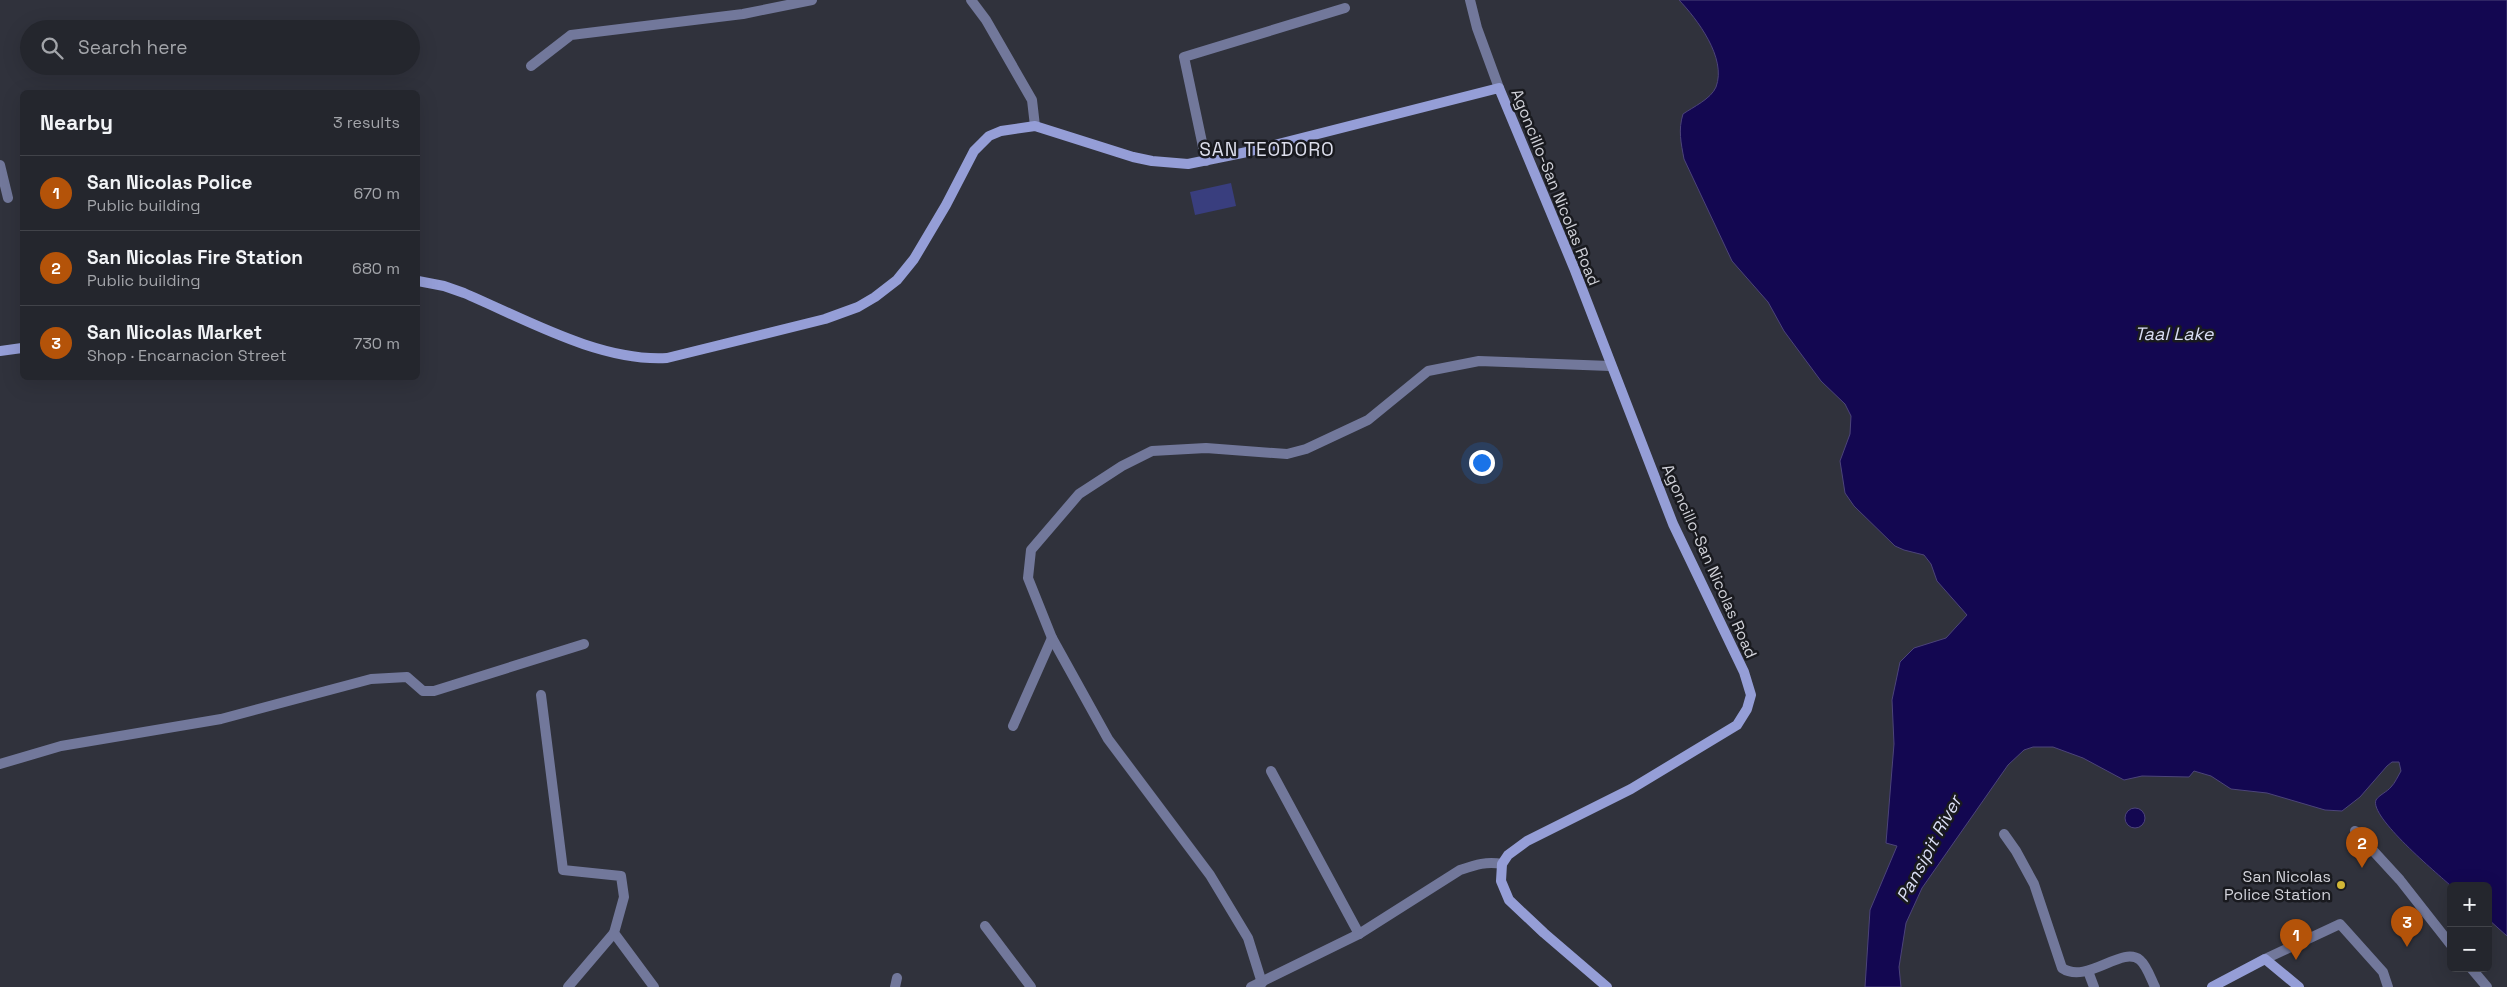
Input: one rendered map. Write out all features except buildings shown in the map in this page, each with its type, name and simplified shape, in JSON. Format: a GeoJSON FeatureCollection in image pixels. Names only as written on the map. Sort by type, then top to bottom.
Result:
{"type":"FeatureCollection","features":[{"type":"Feature","properties":{"kind":"main road","name":"Agoncillo-San Nicolas Road"},"geometry":{"type":"LineString","coordinates":[[420,281],[444,286],[464,293],[591,348],[641,358],[667,358],[825,319],[858,307],[897,280],[914,259],[946,204],[970,157],[982,142],[1001,131],[1035,126],[1152,161],[1188,164],[1499,88],[1574,268],[1610,366],[1673,524],[1744,672],[1751,696],[1742,718],[1724,735],[1631,789],[1528,841],[1508,855],[1502,864]]}},
{"type":"Feature","properties":{"kind":"main road"},"geometry":{"type":"LineString","coordinates":[[0,351],[20,348]]}},
{"type":"Feature","properties":{"kind":"main road"},"geometry":{"type":"LineString","coordinates":[[1502,864],[1501,881],[1509,900],[1544,934],[1607,987]]}},
{"type":"Feature","properties":{"kind":"main road"},"geometry":{"type":"LineString","coordinates":[[2212,987],[2265,959],[2299,987]]}},
{"type":"Feature","properties":{"kind":"street"},"geometry":{"type":"LineString","coordinates":[[532,66],[571,35],[743,14],[812,0]]}},
{"type":"Feature","properties":{"kind":"street"},"geometry":{"type":"LineString","coordinates":[[971,0],[986,20],[1032,100],[1035,126]]}},
{"type":"Feature","properties":{"kind":"street"},"geometry":{"type":"LineString","coordinates":[[1470,0],[1476,28],[1499,88]]}},
{"type":"Feature","properties":{"kind":"street"},"geometry":{"type":"LineString","coordinates":[[1206,161],[1184,57],[1345,8]]}},
{"type":"Feature","properties":{"kind":"street"},"geometry":{"type":"LineString","coordinates":[[0,165],[8,198]]}},
{"type":"Feature","properties":{"kind":"street"},"geometry":{"type":"LineString","coordinates":[[1262,983],[1248,938],[1220,891],[1108,739],[1052,638],[1028,578],[1031,550],[1079,494],[1122,466],[1152,451],[1206,448],[1288,454],[1306,450],[1368,420],[1428,371],[1479,360],[1610,366]]}},
{"type":"Feature","properties":{"kind":"street"},"geometry":{"type":"LineString","coordinates":[[1013,726],[1052,638]]}},
{"type":"Feature","properties":{"kind":"street"},"geometry":{"type":"LineString","coordinates":[[0,764],[60,746],[221,719],[371,679],[407,677],[423,691],[434,691],[584,644]]}},
{"type":"Feature","properties":{"kind":"street"},"geometry":{"type":"LineString","coordinates":[[541,695],[563,870],[621,876],[624,897],[614,934],[568,987]]}},
{"type":"Feature","properties":{"kind":"street"},"geometry":{"type":"LineString","coordinates":[[1271,771],[1358,934]]}},
{"type":"Feature","properties":{"kind":"street"},"geometry":{"type":"LineString","coordinates":[[2355,831],[2400,880],[2447,940]]}},
{"type":"Feature","properties":{"kind":"street"},"geometry":{"type":"LineString","coordinates":[[2004,834],[2021,858],[2034,884],[2062,968],[2068,972],[2088,971],[2124,958],[2136,958],[2141,961],[2156,987]]}},
{"type":"Feature","properties":{"kind":"street"},"geometry":{"type":"LineString","coordinates":[[1251,987],[1358,934],[1460,870],[1490,862],[1502,864]]}},
{"type":"Feature","properties":{"kind":"street"},"geometry":{"type":"LineString","coordinates":[[2265,959],[2340,924],[2383,972],[2388,987]]}},
{"type":"Feature","properties":{"kind":"street"},"geometry":{"type":"LineString","coordinates":[[985,926],[1031,987]]}},
{"type":"Feature","properties":{"kind":"street"},"geometry":{"type":"LineString","coordinates":[[614,934],[654,987]]}},
{"type":"Feature","properties":{"kind":"street"},"geometry":{"type":"LineString","coordinates":[[2088,971],[2094,987]]}},
{"type":"Feature","properties":{"kind":"street"},"geometry":{"type":"LineString","coordinates":[[2474,972],[2487,987]]}},
{"type":"Feature","properties":{"kind":"shaded area"},"geometry":{"type":"Polygon","coordinates":[[[1231,183],[1236,206],[1195,215],[1190,192],[1231,183]]]}},
{"type":"Feature","properties":{"kind":"water","name":"Taal Lake"},"geometry":{"type":"Polygon","coordinates":[[[1679,0],[2507,0],[2507,936],[2492,923],[2492,882],[2447,882],[2406,845],[2383,819],[2377,808],[2376,800],[2395,781],[2401,771],[2399,762],[2392,762],[2387,766],[2360,797],[2342,811],[2325,810],[2267,793],[2231,789],[2211,776],[2194,771],[2189,777],[2142,776],[2124,780],[2083,758],[2053,747],[2033,747],[2024,750],[2008,765],[1922,888],[1906,923],[1899,967],[1901,987],[1865,987],[1870,910],[1897,846],[1886,843],[1894,744],[1892,700],[1900,662],[1914,648],[1946,638],[1967,615],[1937,581],[1931,564],[1924,555],[1895,546],[1854,506],[1845,493],[1840,461],[1850,434],[1851,416],[1845,404],[1821,381],[1784,331],[1768,302],[1732,261],[1684,159],[1680,131],[1683,114],[1714,91],[1718,76],[1714,52],[1702,28],[1679,0]]]}},
{"type":"Feature","properties":{"kind":"water"},"geometry":{"type":"Polygon","coordinates":[[[2135,808],[2142,811],[2145,818],[2142,825],[2135,828],[2128,825],[2125,818],[2128,811],[2135,808]]]}},
{"type":"Feature","properties":{"kind":"place","name":"San Nicolas Fire Station"},"geometry":{"type":"Point","coordinates":[2362,868]}},
{"type":"Feature","properties":{"kind":"place","name":"San Nicolas Police Station"},"geometry":{"type":"Point","coordinates":[2341,885]}},
{"type":"Feature","properties":{"kind":"place","name":"San Nicolas Market"},"geometry":{"type":"Point","coordinates":[2407,947]}},
{"type":"Feature","properties":{"kind":"place","name":"San Nicolas Police"},"geometry":{"type":"Point","coordinates":[2296,960]}},
{"type":"Feature","properties":{"kind":"district","name":"SAN TEODORO"},"geometry":{"type":"Point","coordinates":[1267,149]}},
{"type":"Feature","properties":{"kind":"water label","name":"Pansipit River"},"geometry":{"type":"Point","coordinates":[1929,849]}}]}
